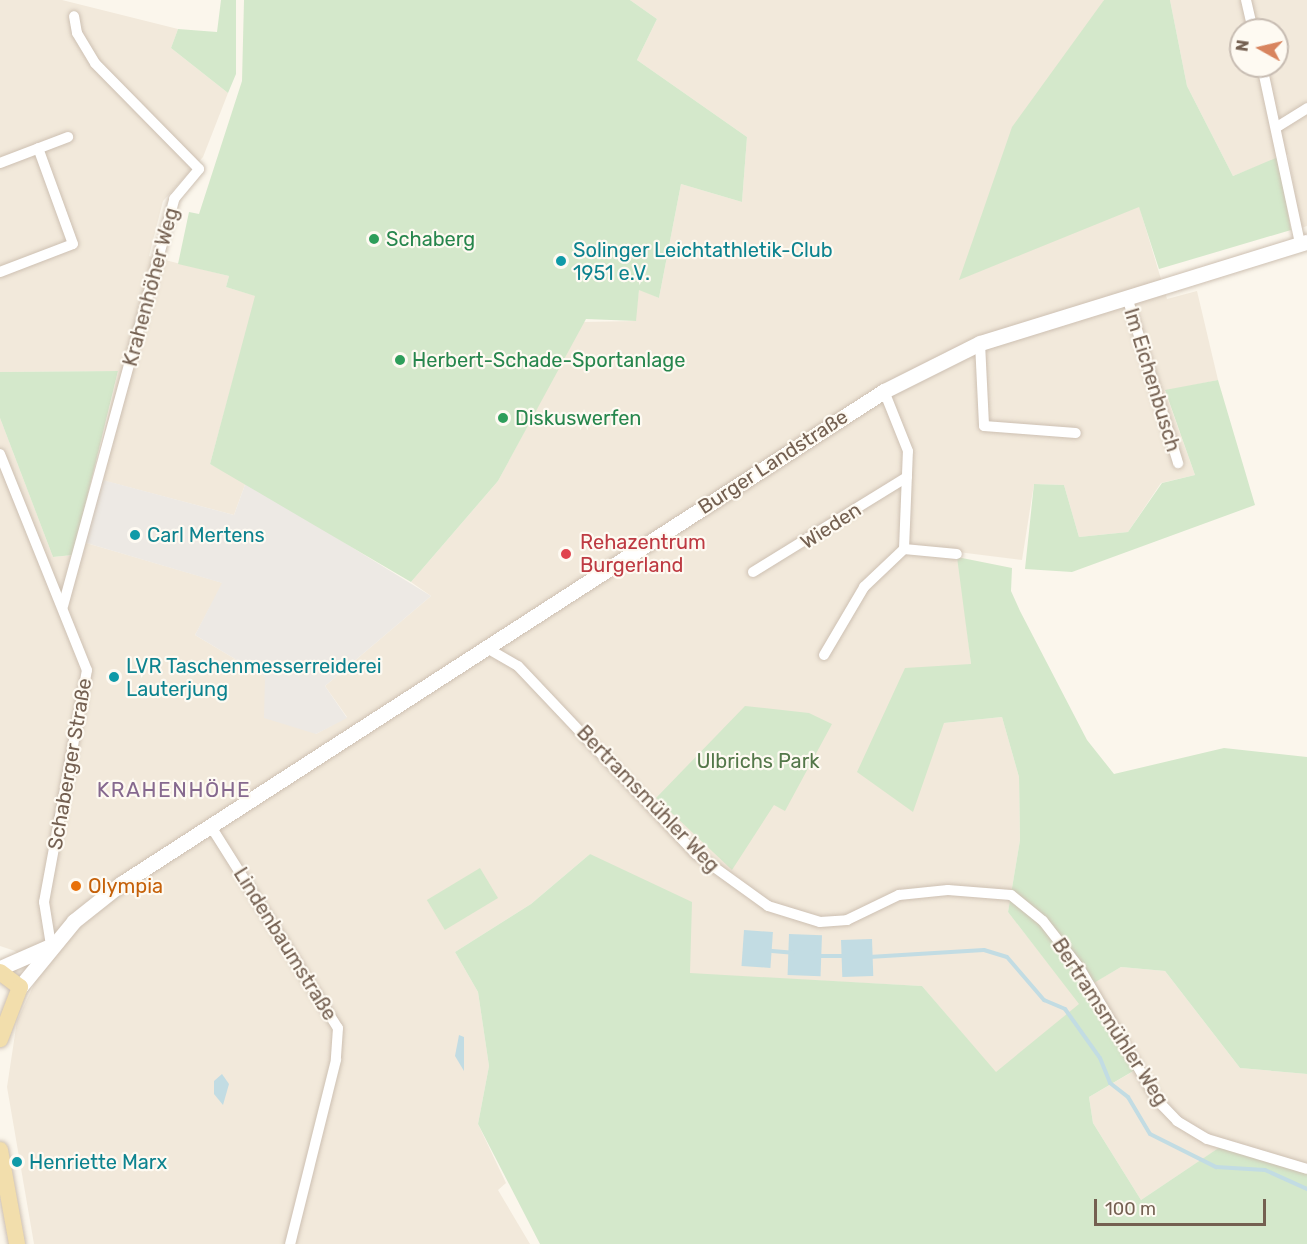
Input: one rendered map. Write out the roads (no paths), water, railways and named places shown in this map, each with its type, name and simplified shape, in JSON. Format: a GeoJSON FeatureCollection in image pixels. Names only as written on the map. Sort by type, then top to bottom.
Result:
{"type":"FeatureCollection","features":[{"type":"Feature","properties":{"kind":"main road","name":"Burger Landstraße"},"geometry":{"type":"LineString","coordinates":[[20,987],[51,945],[105,895],[485,647],[884,391],[980,343],[1304,243]]}},
{"type":"Feature","properties":{"kind":"main road","name":"Burger Landstraße"},"geometry":{"type":"LineString","coordinates":[[0,970],[51,945]]}},
{"type":"Feature","properties":{"kind":"main road"},"geometry":{"type":"LineString","coordinates":[[0,970],[20,987],[0,1039]]}},
{"type":"Feature","properties":{"kind":"main road"},"geometry":{"type":"LineString","coordinates":[[0,1149],[17,1244]]}},
{"type":"Feature","properties":{"kind":"street"},"geometry":{"type":"LineString","coordinates":[[1246,0],[1250,18]]}},
{"type":"Feature","properties":{"kind":"street","name":"Krahenhöher Weg"},"geometry":{"type":"LineString","coordinates":[[63,606],[174,199],[199,169],[95,63],[77,33],[74,16]]}},
{"type":"Feature","properties":{"kind":"street"},"geometry":{"type":"LineString","coordinates":[[1265,78],[1304,243]]}},
{"type":"Feature","properties":{"kind":"street"},"geometry":{"type":"LineString","coordinates":[[1277,127],[1307,108]]}},
{"type":"Feature","properties":{"kind":"street"},"geometry":{"type":"LineString","coordinates":[[0,163],[68,137]]}},
{"type":"Feature","properties":{"kind":"street"},"geometry":{"type":"LineString","coordinates":[[0,272],[73,244],[38,148]]}},
{"type":"Feature","properties":{"kind":"street","name":"Im Eichenbusch"},"geometry":{"type":"LineString","coordinates":[[1127,297],[1178,463]]}},
{"type":"Feature","properties":{"kind":"street"},"geometry":{"type":"LineString","coordinates":[[980,343],[984,426],[1076,433]]}},
{"type":"Feature","properties":{"kind":"street"},"geometry":{"type":"LineString","coordinates":[[825,655],[864,587],[904,549],[907,477],[905,439],[884,391]]}},
{"type":"Feature","properties":{"kind":"street","name":"Schaberger Straße"},"geometry":{"type":"LineString","coordinates":[[0,454],[87,670],[44,902],[51,945]]}},
{"type":"Feature","properties":{"kind":"street","name":"Wieden"},"geometry":{"type":"LineString","coordinates":[[753,572],[907,477]]}},
{"type":"Feature","properties":{"kind":"street"},"geometry":{"type":"LineString","coordinates":[[904,549],[957,554]]}},
{"type":"Feature","properties":{"kind":"street","name":"Bertramsmühler Weg"},"geometry":{"type":"LineString","coordinates":[[485,647],[518,666],[696,854],[779,911],[835,921],[899,895],[948,890],[1011,896],[1043,921],[1079,967],[1158,1101],[1177,1121],[1207,1139],[1307,1169]]}},
{"type":"Feature","properties":{"kind":"street","name":"Lindenbaumstraße"},"geometry":{"type":"LineString","coordinates":[[210,825],[338,1028],[336,1060],[290,1244]]}},
{"type":"Feature","properties":{"kind":"water"},"geometry":{"type":"Polygon","coordinates":[[[744,930],[773,932],[770,968],[741,966],[744,930]]]}},
{"type":"Feature","properties":{"kind":"water"},"geometry":{"type":"Polygon","coordinates":[[[789,934],[822,935],[821,976],[788,975],[789,934]]]}},
{"type":"Feature","properties":{"kind":"water"},"geometry":{"type":"Polygon","coordinates":[[[872,939],[873,976],[842,977],[841,940],[872,939]]]}},
{"type":"Feature","properties":{"kind":"water"},"geometry":{"type":"Polygon","coordinates":[[[459,1035],[464,1037],[464,1071],[455,1056],[459,1035]]]}},
{"type":"Feature","properties":{"kind":"water"},"geometry":{"type":"Polygon","coordinates":[[[222,1074],[229,1084],[223,1105],[214,1094],[214,1081],[222,1074]]]}},
{"type":"Feature","properties":{"kind":"waterway"},"geometry":{"type":"LineString","coordinates":[[869,957],[984,950],[1007,957],[1044,1000],[1065,1009],[1100,1058],[1110,1083],[1128,1097],[1150,1134],[1216,1167],[1265,1170],[1307,1189]]}},
{"type":"Feature","properties":{"kind":"waterway"},"geometry":{"type":"LineString","coordinates":[[772,951],[793,953]]}},
{"type":"Feature","properties":{"kind":"waterway"},"geometry":{"type":"LineString","coordinates":[[818,956],[844,956]]}},
{"type":"Feature","properties":{"kind":"place","name":"Schaberg"},"geometry":{"type":"Point","coordinates":[374,239]}},
{"type":"Feature","properties":{"kind":"place","name":"Solinger Leichtathletik-Club 1951 e.V."},"geometry":{"type":"Point","coordinates":[561,261]}},
{"type":"Feature","properties":{"kind":"place","name":"Herbert-Schade-Sportanlage"},"geometry":{"type":"Point","coordinates":[400,360]}},
{"type":"Feature","properties":{"kind":"place","name":"Diskuswerfen"},"geometry":{"type":"Point","coordinates":[503,418]}},
{"type":"Feature","properties":{"kind":"place","name":"Carl Mertens"},"geometry":{"type":"Point","coordinates":[135,535]}},
{"type":"Feature","properties":{"kind":"place","name":"Rehazentrum Burgerland"},"geometry":{"type":"Point","coordinates":[566,554]}},
{"type":"Feature","properties":{"kind":"place","name":"LVR Taschenmesserreiderei Lauterjung"},"geometry":{"type":"Point","coordinates":[114,677]}},
{"type":"Feature","properties":{"kind":"place","name":"Olympia"},"geometry":{"type":"Point","coordinates":[76,886]}},
{"type":"Feature","properties":{"kind":"place","name":"Henriette Marx"},"geometry":{"type":"Point","coordinates":[17,1162]}},
{"type":"Feature","properties":{"kind":"district","name":"KRAHENHÖHE"},"geometry":{"type":"Point","coordinates":[174,790]}},
{"type":"Feature","properties":{"kind":"park label","name":"Ulbrichs Park"},"geometry":{"type":"Point","coordinates":[758,761]}}]}
